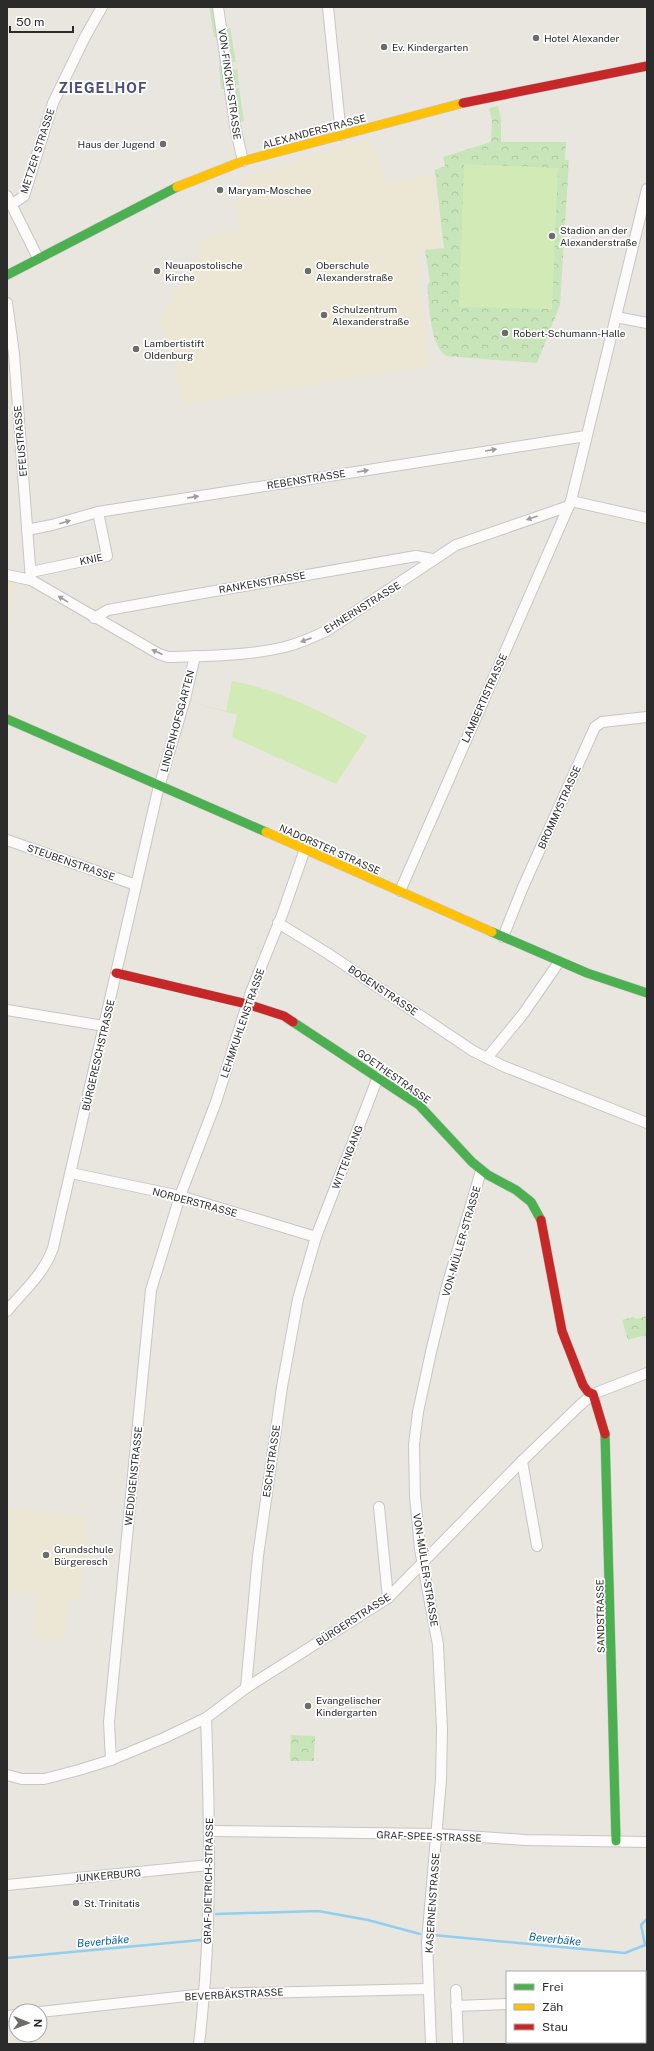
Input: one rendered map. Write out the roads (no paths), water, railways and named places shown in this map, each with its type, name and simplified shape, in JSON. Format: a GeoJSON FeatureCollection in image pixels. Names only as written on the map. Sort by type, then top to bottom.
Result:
{"type":"FeatureCollection","features":[{"type":"Feature","properties":{"kind":"street","name":"METZER STRASSE"},"geometry":{"type":"LineString","coordinates":[[9,201],[24,196],[53,103],[84,36],[102,7]]}},
{"type":"Feature","properties":{"kind":"street","name":"VON-FINCKH-STRASSE"},"geometry":{"type":"LineString","coordinates":[[218,7],[236,131],[243,161]]}},
{"type":"Feature","properties":{"kind":"street"},"geometry":{"type":"LineString","coordinates":[[328,7],[340,134]]}},
{"type":"Feature","properties":{"kind":"street","name":"ALEXANDERSTRASSE"},"geometry":{"type":"LineString","coordinates":[[7,275],[177,187],[243,161],[340,134],[491,96],[647,66]]}},
{"type":"Feature","properties":{"kind":"street","name":"LAMBERTISTRASSE"},"geometry":{"type":"LineString","coordinates":[[400,891],[570,503],[647,189]]}},
{"type":"Feature","properties":{"kind":"street"},"geometry":{"type":"LineString","coordinates":[[9,201],[38,258]]}},
{"type":"Feature","properties":{"kind":"street","name":"EFEUSTRASSE"},"geometry":{"type":"LineString","coordinates":[[7,303],[14,354],[31,576]]}},
{"type":"Feature","properties":{"kind":"street"},"geometry":{"type":"LineString","coordinates":[[616,316],[647,323]]}},
{"type":"Feature","properties":{"kind":"street","name":"REBENSTRASSE"},"geometry":{"type":"LineString","coordinates":[[27,530],[52,525],[98,512],[586,436]]}},
{"type":"Feature","properties":{"kind":"street"},"geometry":{"type":"LineString","coordinates":[[570,503],[647,518]]}},
{"type":"Feature","properties":{"kind":"street","name":"EHNERNSTRASSE"},"geometry":{"type":"LineString","coordinates":[[7,575],[31,576],[94,618],[159,654],[168,657],[236,654],[284,647],[328,630],[392,589],[433,559],[456,545],[570,503]]}},
{"type":"Feature","properties":{"kind":"street","name":"KNIE"},"geometry":{"type":"LineString","coordinates":[[31,576],[107,556],[98,512]]}},
{"type":"Feature","properties":{"kind":"street","name":"RANKENSTRASSE"},"geometry":{"type":"LineString","coordinates":[[94,618],[108,610],[192,594],[416,556],[433,559]]}},
{"type":"Feature","properties":{"kind":"street","name":"LINDENHOFSGARTEN"},"geometry":{"type":"LineString","coordinates":[[159,786],[185,699],[195,656]]}},
{"type":"Feature","properties":{"kind":"street","name":"BROMMYSTRASSE"},"geometry":{"type":"LineString","coordinates":[[503,937],[523,887],[594,727],[602,722],[647,717]]}},
{"type":"Feature","properties":{"kind":"street","name":"NADORSTER STRASSE"},"geometry":{"type":"LineString","coordinates":[[7,719],[559,962],[606,981],[647,993]]}},
{"type":"Feature","properties":{"kind":"street","name":"BÜRGERESCHSTRASSE"},"geometry":{"type":"LineString","coordinates":[[7,1311],[48,1264],[58,1229],[159,786]]}},
{"type":"Feature","properties":{"kind":"street","name":"STEUBENSTRASSE"},"geometry":{"type":"LineString","coordinates":[[7,840],[136,885]]}},
{"type":"Feature","properties":{"kind":"street","name":"LEHMKUHLENSTRASSE"},"geometry":{"type":"LineString","coordinates":[[180,1196],[216,1102],[247,1004],[305,849]]}},
{"type":"Feature","properties":{"kind":"street","name":"BOGENSTRASSE"},"geometry":{"type":"LineString","coordinates":[[278,923],[327,953],[464,1045],[487,1058],[647,1123]]}},
{"type":"Feature","properties":{"kind":"street"},"geometry":{"type":"LineString","coordinates":[[487,1058],[523,1014],[559,962]]}},
{"type":"Feature","properties":{"kind":"street","name":"GOETHESTRASSE"},"geometry":{"type":"LineString","coordinates":[[116,974],[247,1004],[284,1016],[416,1103],[432,1117],[457,1148],[481,1171],[531,1200],[538,1211],[562,1331],[583,1385],[588,1392],[593,1394]]}},
{"type":"Feature","properties":{"kind":"street"},"geometry":{"type":"LineString","coordinates":[[7,1010],[104,1026]]}},
{"type":"Feature","properties":{"kind":"street","name":"WITTENGANG"},"geometry":{"type":"LineString","coordinates":[[316,1237],[378,1077]]}},
{"type":"Feature","properties":{"kind":"street","name":"VON-MÜLLER-STRASSE"},"geometry":{"type":"LineString","coordinates":[[437,1834],[442,1744],[440,1671],[434,1615],[424,1564],[414,1484],[414,1444],[418,1412],[447,1286],[481,1171]]}},
{"type":"Feature","properties":{"kind":"street","name":"NORDERSTRASSE"},"geometry":{"type":"LineString","coordinates":[[71,1173],[180,1196],[316,1237]]}},
{"type":"Feature","properties":{"kind":"street","name":"WEDDIGENSTRASSE"},"geometry":{"type":"LineString","coordinates":[[111,1760],[109,1722],[151,1290],[180,1196]]}},
{"type":"Feature","properties":{"kind":"street","name":"ESCHSTRASSE"},"geometry":{"type":"LineString","coordinates":[[246,1688],[258,1556],[282,1387],[298,1300],[316,1237]]}},
{"type":"Feature","properties":{"kind":"street","name":"BÜRGERSTRASSE"},"geometry":{"type":"LineString","coordinates":[[7,1775],[22,1779],[44,1779],[111,1760],[164,1738],[206,1718],[246,1688],[388,1598],[424,1564],[522,1461],[593,1394],[647,1373]]}},
{"type":"Feature","properties":{"kind":"street","name":"SANDSTRASSE"},"geometry":{"type":"LineString","coordinates":[[593,1394],[602,1415],[606,1436],[616,1841]]}},
{"type":"Feature","properties":{"kind":"street"},"geometry":{"type":"LineString","coordinates":[[522,1461],[537,1546]]}},
{"type":"Feature","properties":{"kind":"street"},"geometry":{"type":"LineString","coordinates":[[380,1507],[388,1598]]}},
{"type":"Feature","properties":{"kind":"street","name":"GRAF-DIETRICH-STRASSE"},"geometry":{"type":"LineString","coordinates":[[200,2044],[205,1994],[210,1832],[206,1718]]}},
{"type":"Feature","properties":{"kind":"street","name":"GRAF-SPEE-STRASSE"},"geometry":{"type":"LineString","coordinates":[[210,1832],[437,1834],[525,1840],[647,1842]]}},
{"type":"Feature","properties":{"kind":"street","name":"KASERNENSTRASSE"},"geometry":{"type":"LineString","coordinates":[[431,2044],[427,1942],[437,1834]]}},
{"type":"Feature","properties":{"kind":"street","name":"JUNKERBURG"},"geometry":{"type":"LineString","coordinates":[[7,1885],[209,1866]]}},
{"type":"Feature","properties":{"kind":"street","name":"BEVERBÄKSTRASSE"},"geometry":{"type":"LineString","coordinates":[[48,2011],[205,1994],[428,1989]]}},
{"type":"Feature","properties":{"kind":"street"},"geometry":{"type":"LineString","coordinates":[[456,1990],[458,2044]]}},
{"type":"Feature","properties":{"kind":"street"},"geometry":{"type":"LineString","coordinates":[[456,2006],[506,2004]]}},
{"type":"Feature","properties":{"kind":"waterway","name":"Beverbäke"},"geometry":{"type":"LineString","coordinates":[[216,1914],[318,1911],[368,1920],[420,1934]]}},
{"type":"Feature","properties":{"kind":"waterway","name":"Beverbäke"},"geometry":{"type":"LineString","coordinates":[[433,1935],[625,1953],[645,1945],[641,1925],[647,1919]]}},
{"type":"Feature","properties":{"kind":"waterway","name":"Beverbäke"},"geometry":{"type":"LineString","coordinates":[[7,1958],[201,1940]]}},
{"type":"Feature","properties":{"kind":"place","name":"Hotel Alexander"},"geometry":{"type":"Point","coordinates":[536,38]}},
{"type":"Feature","properties":{"kind":"place","name":"Ev. Kindergarten"},"geometry":{"type":"Point","coordinates":[384,47]}},
{"type":"Feature","properties":{"kind":"place","name":"Haus der Jugend"},"geometry":{"type":"Point","coordinates":[163,144]}},
{"type":"Feature","properties":{"kind":"place","name":"Maryam-Moschee"},"geometry":{"type":"Point","coordinates":[220,190]}},
{"type":"Feature","properties":{"kind":"place","name":"Stadion an der Alexanderstraße"},"geometry":{"type":"Point","coordinates":[552,236]}},
{"type":"Feature","properties":{"kind":"place","name":"Neuapostolische Kirche"},"geometry":{"type":"Point","coordinates":[157,271]}},
{"type":"Feature","properties":{"kind":"place","name":"Oberschule Alexanderstraße"},"geometry":{"type":"Point","coordinates":[308,271]}},
{"type":"Feature","properties":{"kind":"place","name":"Schulzentrum Alexanderstraße"},"geometry":{"type":"Point","coordinates":[324,315]}},
{"type":"Feature","properties":{"kind":"place","name":"Robert-Schumann-Halle"},"geometry":{"type":"Point","coordinates":[505,333]}},
{"type":"Feature","properties":{"kind":"place","name":"Lambertistift Oldenburg"},"geometry":{"type":"Point","coordinates":[136,349]}},
{"type":"Feature","properties":{"kind":"place","name":"Grundschule Bürgeresch"},"geometry":{"type":"Point","coordinates":[46,1555]}},
{"type":"Feature","properties":{"kind":"place","name":"Evangelischer Kindergarten"},"geometry":{"type":"Point","coordinates":[308,1706]}},
{"type":"Feature","properties":{"kind":"place","name":"St. Trinitatis"},"geometry":{"type":"Point","coordinates":[76,1903]}},
{"type":"Feature","properties":{"kind":"district","name":"ZIEGELHOF"},"geometry":{"type":"Point","coordinates":[103,88]}}]}
